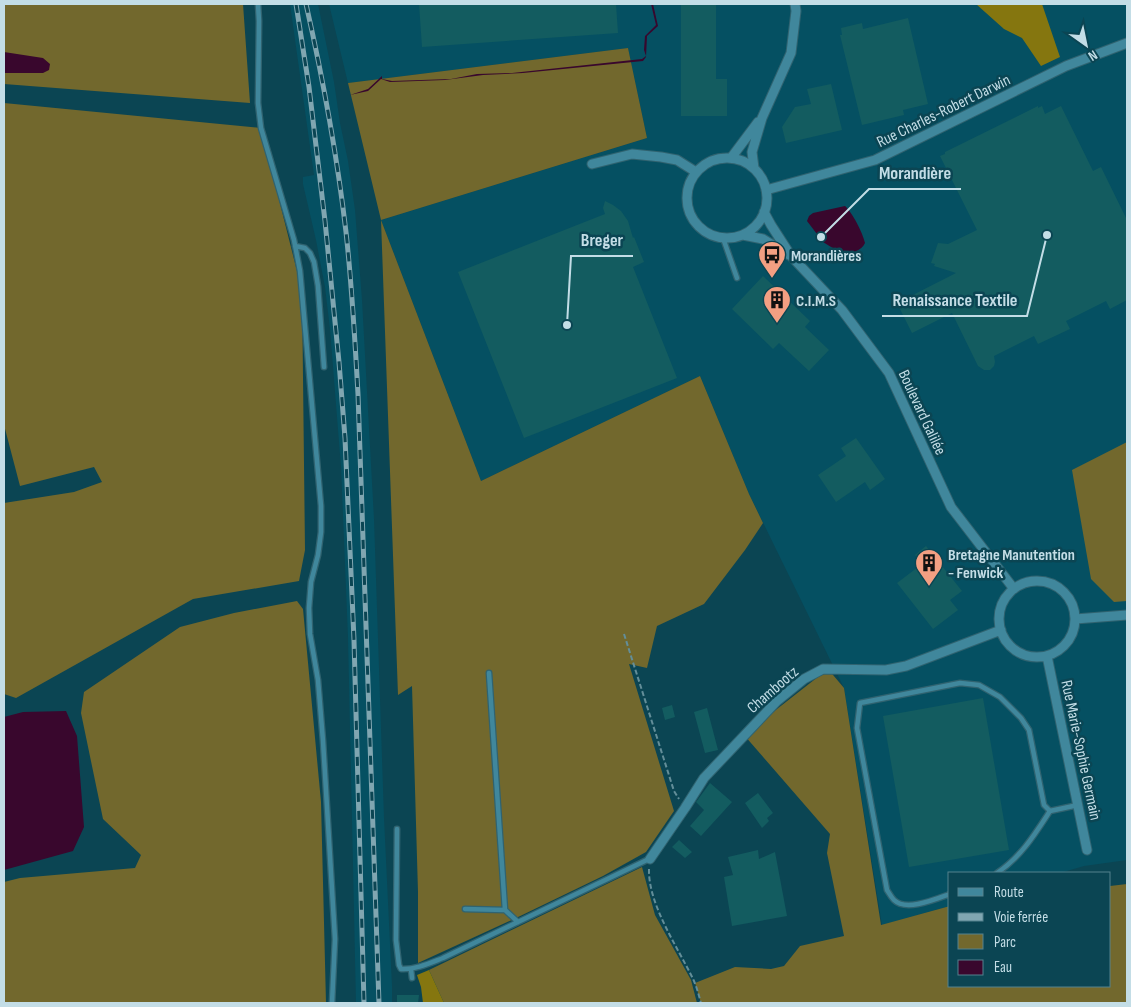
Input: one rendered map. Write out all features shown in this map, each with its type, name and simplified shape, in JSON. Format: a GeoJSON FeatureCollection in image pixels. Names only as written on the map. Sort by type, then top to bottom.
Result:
{"type":"FeatureCollection","features":[{"type":"Feature","properties":{"kind":"street"},"geometry":{"type":"LineString","coordinates":[[754,168],[752,152],[762,118],[791,53],[796,11],[795,4]]}},
{"type":"Feature","properties":{"kind":"street","name":"Rue Charles-Robert Darwin"},"geometry":{"type":"LineString","coordinates":[[766,190],[875,160],[1066,66],[1127,44]]}},
{"type":"Feature","properties":{"kind":"street"},"geometry":{"type":"LineString","coordinates":[[731,158],[762,118]]}},
{"type":"Feature","properties":{"kind":"street"},"geometry":{"type":"LineString","coordinates":[[592,164],[632,154],[677,160],[696,172]]}},
{"type":"Feature","properties":{"kind":"street"},"geometry":{"type":"LineString","coordinates":[[718,158],[744,161],[754,168],[762,178],[766,190],[767,201],[759,222],[752,229],[733,237],[723,238],[711,235],[700,228],[692,219],[688,207],[687,195],[690,183],[696,172],[718,158]]}},
{"type":"Feature","properties":{"kind":"street","name":"Boulevard Galilée"},"geometry":{"type":"LineString","coordinates":[[764,212],[791,256],[842,310],[889,374],[951,507],[1014,589]]}},
{"type":"Feature","properties":{"kind":"street","name":"Boulevard Galilée"},"geometry":{"type":"LineString","coordinates":[[743,234],[763,239],[791,256]]}},
{"type":"Feature","properties":{"kind":"street"},"geometry":{"type":"LineString","coordinates":[[1037,581],[1059,588],[1068,597],[1073,607],[1075,619],[1073,631],[1068,642],[1058,651],[1047,656],[1035,657],[1024,655],[1014,649],[1006,640],[1001,630],[1000,615],[1004,600],[1014,589],[1025,583],[1037,581]]}},
{"type":"Feature","properties":{"kind":"street"},"geometry":{"type":"LineString","coordinates":[[1075,619],[1127,616]]}},
{"type":"Feature","properties":{"kind":"street","name":"Chambootz"},"geometry":{"type":"LineString","coordinates":[[650,859],[704,778],[777,701],[804,679],[823,668],[886,670],[906,666],[1001,630]]}},
{"type":"Feature","properties":{"kind":"street","name":"Rue Marie-Sophie Germain"},"geometry":{"type":"LineString","coordinates":[[1047,656],[1087,850]]}},
{"type":"Feature","properties":{"kind":"lane"},"geometry":{"type":"LineString","coordinates":[[258,4],[260,21],[258,103],[261,128],[300,271],[321,506],[321,532],[318,556],[311,582],[310,634],[318,680],[334,930],[332,1003]]}},
{"type":"Feature","properties":{"kind":"lane"},"geometry":{"type":"LineString","coordinates":[[723,238],[737,278]]}},
{"type":"Feature","properties":{"kind":"lane"},"geometry":{"type":"LineString","coordinates":[[294,246],[305,248],[310,253],[314,262],[318,286],[324,367]]}},
{"type":"Feature","properties":{"kind":"lane"},"geometry":{"type":"LineString","coordinates":[[489,673],[505,910]]}},
{"type":"Feature","properties":{"kind":"lane"},"geometry":{"type":"LineString","coordinates":[[948,895],[919,904],[906,905],[895,901],[887,890],[857,728],[860,703],[960,683],[979,685],[1000,697],[1030,730],[1044,805],[1050,810]]}},
{"type":"Feature","properties":{"kind":"lane"},"geometry":{"type":"LineString","coordinates":[[999,872],[1008,866],[1024,850],[1050,810],[1078,805]]}},
{"type":"Feature","properties":{"kind":"lane"},"geometry":{"type":"LineString","coordinates":[[397,829],[396,940],[399,965],[402,969],[411,969],[443,958],[650,859]]}},
{"type":"Feature","properties":{"kind":"lane"},"geometry":{"type":"LineString","coordinates":[[464,909],[505,910],[518,922]]}},
{"type":"Feature","properties":{"kind":"lane"},"geometry":{"type":"LineString","coordinates":[[411,969],[412,978]]}},
{"type":"Feature","properties":{"kind":"path"},"geometry":{"type":"LineString","coordinates":[[624,634],[674,791],[685,808]]}},
{"type":"Feature","properties":{"kind":"path"},"geometry":{"type":"LineString","coordinates":[[650,859],[649,878],[654,899],[665,925],[695,983],[701,1003]]}},
{"type":"Feature","properties":{"kind":"shaded area"},"geometry":{"type":"Polygon","coordinates":[[[290,4],[318,4],[334,82],[355,210],[374,519],[392,1003],[356,1003],[348,637],[341,467],[325,287],[303,184],[303,177],[314,175],[290,4]]]}},
{"type":"Feature","properties":{"kind":"shaded area"},"geometry":{"type":"Polygon","coordinates":[[[329,4],[1127,4],[1127,860],[1084,866],[1063,872],[948,872],[948,907],[882,925],[844,688],[749,494],[700,376],[481,481],[381,220],[647,138],[628,48],[348,83],[329,4]]]}},
{"type":"Feature","properties":{"kind":"shaded area"},"geometry":{"type":"Polygon","coordinates":[[[976,4],[1042,4],[1060,57],[1041,66],[1022,38],[1004,29],[976,4]]]}},
{"type":"Feature","properties":{"kind":"shaded area"},"geometry":{"type":"Polygon","coordinates":[[[429,970],[444,1003],[423,1003],[417,975],[429,970]]]}},
{"type":"Feature","properties":{"kind":"green space"},"geometry":{"type":"Polygon","coordinates":[[[4,4],[243,4],[250,103],[4,84],[4,4]]]}},
{"type":"Feature","properties":{"kind":"green space"},"geometry":{"type":"Polygon","coordinates":[[[628,48],[647,138],[381,220],[348,83],[628,48]]]}},
{"type":"Feature","properties":{"kind":"green space"},"geometry":{"type":"Polygon","coordinates":[[[4,103],[261,128],[302,291],[305,550],[299,581],[193,599],[16,698],[4,694],[4,503],[74,492],[102,482],[94,467],[20,486],[4,425],[4,103]]]}},
{"type":"Feature","properties":{"kind":"green space"},"geometry":{"type":"Polygon","coordinates":[[[381,220],[481,481],[700,376],[763,523],[704,604],[657,626],[647,668],[629,664],[674,811],[646,852],[603,876],[418,963],[418,892],[412,686],[398,695],[381,220]]]}},
{"type":"Feature","properties":{"kind":"green space"},"geometry":{"type":"Polygon","coordinates":[[[1127,442],[1127,601],[1114,602],[1091,579],[1072,470],[1127,442]]]}},
{"type":"Feature","properties":{"kind":"green space"},"geometry":{"type":"Polygon","coordinates":[[[297,601],[303,609],[321,802],[326,1003],[4,1003],[4,882],[20,878],[135,868],[141,855],[103,819],[81,713],[84,692],[180,627],[234,613],[297,601]]]}},
{"type":"Feature","properties":{"kind":"green space"},"geometry":{"type":"Polygon","coordinates":[[[828,669],[844,688],[881,925],[948,907],[948,987],[1111,987],[1111,886],[1127,884],[1127,1003],[701,1003],[695,983],[735,967],[771,969],[784,966],[800,946],[844,936],[827,853],[830,834],[744,735],[828,669]]]}},
{"type":"Feature","properties":{"kind":"green space"},"geometry":{"type":"Polygon","coordinates":[[[642,867],[655,915],[691,980],[697,1003],[444,1003],[429,970],[642,867]]]}},
{"type":"Feature","properties":{"kind":"water"},"geometry":{"type":"Polygon","coordinates":[[[651,4],[653,4],[658,26],[647,36],[646,57],[643,61],[445,80],[390,82],[381,79],[368,91],[350,95],[368,89],[382,76],[382,79],[392,81],[451,79],[477,74],[512,73],[642,59],[646,56],[644,50],[645,36],[656,25],[651,4]]]}},
{"type":"Feature","properties":{"kind":"water"},"geometry":{"type":"Polygon","coordinates":[[[4,52],[43,58],[50,64],[49,70],[43,73],[4,73],[4,52]]]}},
{"type":"Feature","properties":{"kind":"water"},"geometry":{"type":"Polygon","coordinates":[[[845,206],[857,223],[865,243],[862,248],[844,255],[823,242],[807,221],[813,213],[845,206]]]}},
{"type":"Feature","properties":{"kind":"water"},"geometry":{"type":"Polygon","coordinates":[[[66,711],[77,736],[84,827],[73,851],[4,870],[4,717],[23,712],[66,711]]]}},
{"type":"Feature","properties":{"kind":"building"},"geometry":{"type":"Polygon","coordinates":[[[419,4],[616,4],[618,33],[422,47],[419,4]]]}},
{"type":"Feature","properties":{"kind":"building"},"geometry":{"type":"Polygon","coordinates":[[[681,4],[716,4],[716,79],[727,79],[727,116],[681,116],[681,4]]]}},
{"type":"Feature","properties":{"kind":"building"},"geometry":{"type":"Polygon","coordinates":[[[908,18],[928,104],[903,110],[904,115],[862,125],[840,35],[842,35],[841,28],[862,23],[863,29],[908,18]]]}},
{"type":"Feature","properties":{"kind":"building"},"geometry":{"type":"Polygon","coordinates":[[[831,84],[842,130],[786,143],[782,127],[795,107],[811,104],[807,89],[831,84]]]}},
{"type":"Feature","properties":{"kind":"building"},"geometry":{"type":"Polygon","coordinates":[[[1038,106],[1038,108],[1042,106],[1045,114],[1061,106],[1093,171],[1101,167],[1127,220],[1127,300],[1110,309],[1106,301],[1066,321],[1070,329],[1038,344],[1034,336],[994,356],[994,366],[990,370],[984,370],[978,366],[952,313],[912,333],[897,303],[956,273],[934,266],[935,264],[931,263],[938,243],[948,244],[977,230],[940,156],[1038,106]]]}},
{"type":"Feature","properties":{"kind":"building"},"geometry":{"type":"Polygon","coordinates":[[[605,201],[621,211],[628,221],[633,238],[644,262],[633,267],[677,378],[524,438],[458,272],[605,214],[603,208],[605,201]]]}},
{"type":"Feature","properties":{"kind":"building","name":"C.I.M.S"},"geometry":{"type":"Polygon","coordinates":[[[763,276],[810,321],[805,327],[829,350],[809,371],[779,343],[773,349],[732,309],[763,276]]]}},
{"type":"Feature","properties":{"kind":"building"},"geometry":{"type":"Polygon","coordinates":[[[856,438],[885,479],[870,490],[865,482],[836,502],[818,475],[846,456],[841,448],[856,438]]]}},
{"type":"Feature","properties":{"kind":"building","name":"Bretagne Manutention - Fenwick"},"geometry":{"type":"Polygon","coordinates":[[[926,546],[962,591],[950,600],[958,610],[933,629],[897,583],[922,564],[915,555],[926,546]]]}},
{"type":"Feature","properties":{"kind":"building"},"geometry":{"type":"Polygon","coordinates":[[[983,698],[1009,850],[909,867],[883,716],[983,698]]]}},
{"type":"Feature","properties":{"kind":"building"},"geometry":{"type":"Polygon","coordinates":[[[672,705],[675,717],[665,720],[662,708],[672,705]]]}},
{"type":"Feature","properties":{"kind":"building"},"geometry":{"type":"Polygon","coordinates":[[[707,708],[718,750],[705,753],[694,712],[707,708]]]}},
{"type":"Feature","properties":{"kind":"building"},"geometry":{"type":"Polygon","coordinates":[[[710,783],[732,802],[701,836],[690,826],[704,810],[696,802],[710,783]]]}},
{"type":"Feature","properties":{"kind":"building"},"geometry":{"type":"Polygon","coordinates":[[[758,793],[773,813],[767,818],[769,821],[762,828],[745,803],[758,793]]]}},
{"type":"Feature","properties":{"kind":"building"},"geometry":{"type":"Polygon","coordinates":[[[679,840],[692,852],[685,858],[672,847],[679,840]]]}},
{"type":"Feature","properties":{"kind":"building"},"geometry":{"type":"Polygon","coordinates":[[[758,850],[759,859],[775,852],[787,916],[732,926],[724,877],[733,875],[728,857],[758,850]]]}},
{"type":"Feature","properties":{"kind":"building"},"geometry":{"type":"Polygon","coordinates":[[[397,995],[419,995],[418,1003],[397,1003],[397,995]]]}},
{"type":"Feature","properties":{"kind":"railway"},"geometry":{"type":"LineString","coordinates":[[296,4],[309,87],[325,221],[345,438],[354,640],[364,1003]]}},
{"type":"Feature","properties":{"kind":"railway"},"geometry":{"type":"LineString","coordinates":[[306,4],[334,146],[346,232],[353,313],[358,394],[379,1003]]}},
{"type":"Feature","properties":{"kind":"place","name":"Renaissance Textile"},"geometry":{"type":"Point","coordinates":[1047,235]}},
{"type":"Feature","properties":{"kind":"place","name":"Morandière"},"geometry":{"type":"Point","coordinates":[821,237]}},
{"type":"Feature","properties":{"kind":"place","name":"Morandières"},"geometry":{"type":"Point","coordinates":[772,279]}},
{"type":"Feature","properties":{"kind":"place","name":"C.I.M.S"},"geometry":{"type":"Point","coordinates":[777,324]}},
{"type":"Feature","properties":{"kind":"place","name":"Breger"},"geometry":{"type":"Point","coordinates":[567,325]}},
{"type":"Feature","properties":{"kind":"place","name":"Bretagne Manutention - Fenwick"},"geometry":{"type":"Point","coordinates":[929,587]}}]}
